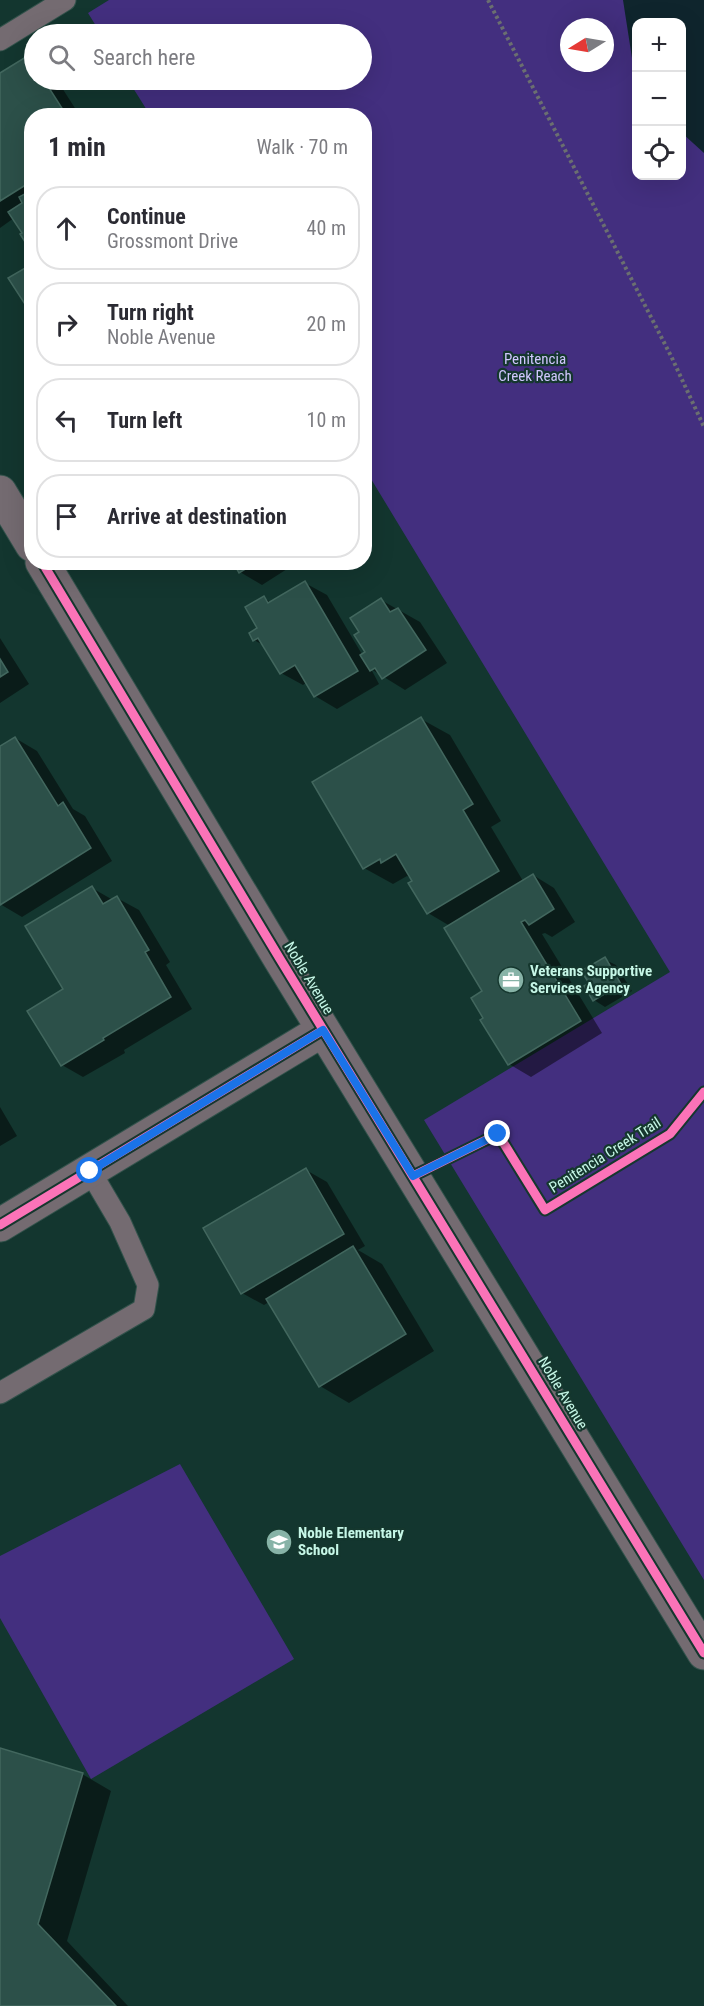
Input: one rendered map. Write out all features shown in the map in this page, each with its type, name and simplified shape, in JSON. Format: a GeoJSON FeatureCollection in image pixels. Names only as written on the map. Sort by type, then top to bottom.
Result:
{"type":"FeatureCollection","features":[{"type":"Feature","properties":{"kind":"street"},"geometry":{"type":"LineString","coordinates":[[0,492],[24,532]]}},
{"type":"Feature","properties":{"kind":"street","name":"Noble Avenue"},"geometry":{"type":"LineString","coordinates":[[47,570],[323,1030],[704,1653]]}},
{"type":"Feature","properties":{"kind":"street"},"geometry":{"type":"LineString","coordinates":[[0,1225],[323,1030]]}},
{"type":"Feature","properties":{"kind":"lane"},"geometry":{"type":"LineString","coordinates":[[26,24],[65,0]]}},
{"type":"Feature","properties":{"kind":"lane"},"geometry":{"type":"LineString","coordinates":[[0,40],[24,25]]}},
{"type":"Feature","properties":{"kind":"lane"},"geometry":{"type":"LineString","coordinates":[[0,1393],[144,1309],[148,1285],[120,1222],[90,1171]]}},
{"type":"Feature","properties":{"kind":"path"},"geometry":{"type":"LineString","coordinates":[[488,0],[672,358],[704,426]]}},
{"type":"Feature","properties":{"kind":"green space","name":"Penitencia Creek Reach"},"geometry":{"type":"Polygon","coordinates":[[[109,0],[704,0],[704,1580],[424,1120],[670,972],[372,481],[372,108],[146,108],[134,90],[372,90],[372,24],[95,24],[88,13],[109,0]]]}},
{"type":"Feature","properties":{"kind":"green space"},"geometry":{"type":"Polygon","coordinates":[[[180,1464],[294,1659],[91,1779],[0,1618],[0,1556],[180,1464]]]}},
{"type":"Feature","properties":{"kind":"water"},"geometry":{"type":"Polygon","coordinates":[[[623,0],[704,0],[704,153],[686,137],[686,18],[632,18],[632,58],[623,0]]]}},
{"type":"Feature","properties":{"kind":"building"},"geometry":{"type":"Polygon","coordinates":[[[24,58],[24,90],[50,90],[62,108],[24,108],[24,186],[0,201],[0,73],[24,58]]]}},
{"type":"Feature","properties":{"kind":"building"},"geometry":{"type":"Polygon","coordinates":[[[24,194],[24,240],[20,234],[22,233],[8,212],[22,203],[19,197],[24,194]]]}},
{"type":"Feature","properties":{"kind":"building"},"geometry":{"type":"Polygon","coordinates":[[[24,269],[24,303],[8,278],[24,269]]]}},
{"type":"Feature","properties":{"kind":"building"},"geometry":{"type":"Polygon","coordinates":[[[305,581],[358,671],[314,697],[295,665],[280,674],[258,638],[253,641],[249,633],[257,628],[245,607],[264,596],[268,603],[305,581]]]}},
{"type":"Feature","properties":{"kind":"building"},"geometry":{"type":"Polygon","coordinates":[[[381,598],[390,612],[398,608],[426,650],[382,679],[375,668],[370,671],[360,655],[365,652],[354,635],[359,632],[350,618],[381,598]]]}},
{"type":"Feature","properties":{"kind":"building"},"geometry":{"type":"Polygon","coordinates":[[[0,659],[8,672],[0,677],[0,659]]]}},
{"type":"Feature","properties":{"kind":"building"},"geometry":{"type":"Polygon","coordinates":[[[421,717],[473,804],[463,810],[499,871],[427,914],[408,883],[412,881],[396,854],[381,863],[380,859],[363,869],[312,782],[421,717]]]}},
{"type":"Feature","properties":{"kind":"building"},"geometry":{"type":"Polygon","coordinates":[[[15,737],[58,806],[63,802],[91,848],[0,905],[0,746],[15,737]]]}},
{"type":"Feature","properties":{"kind":"building"},"geometry":{"type":"Polygon","coordinates":[[[533,874],[554,909],[529,925],[525,920],[521,922],[581,1021],[508,1065],[480,1020],[483,1018],[471,998],[482,991],[444,928],[533,874]]]}},
{"type":"Feature","properties":{"kind":"building"},"geometry":{"type":"Polygon","coordinates":[[[92,886],[103,904],[117,896],[149,950],[145,952],[171,997],[61,1066],[27,1011],[63,989],[25,926],[92,886]]]}},
{"type":"Feature","properties":{"kind":"building"},"geometry":{"type":"Polygon","coordinates":[[[605,957],[621,984],[593,1001],[584,986],[589,983],[581,971],[605,957]]]}},
{"type":"Feature","properties":{"kind":"building"},"geometry":{"type":"Polygon","coordinates":[[[306,1168],[344,1234],[241,1294],[203,1228],[306,1168]]]}},
{"type":"Feature","properties":{"kind":"building"},"geometry":{"type":"Polygon","coordinates":[[[353,1246],[406,1334],[319,1387],[266,1299],[353,1246]]]}},
{"type":"Feature","properties":{"kind":"building"},"geometry":{"type":"Polygon","coordinates":[[[0,1748],[83,1773],[38,1924],[116,2006],[0,2006],[0,1748]]]}},
{"type":"Feature","properties":{"kind":"cycle path"},"geometry":{"type":"LineString","coordinates":[[47,570],[280,959],[704,1653]]}},
{"type":"Feature","properties":{"kind":"cycle path"},"geometry":{"type":"LineString","coordinates":[[0,1225],[323,1030]]}},
{"type":"Feature","properties":{"kind":"cycle path","name":"Penitencia Creek Trail"},"geometry":{"type":"LineString","coordinates":[[413,1176],[498,1134],[545,1210],[670,1134],[704,1092]]}},
{"type":"Feature","properties":{"kind":"place","name":"Veterans Supportive Services Agency"},"geometry":{"type":"Point","coordinates":[511,980]}},
{"type":"Feature","properties":{"kind":"place","name":"Noble Elementary School"},"geometry":{"type":"Point","coordinates":[279,1542]}},
{"type":"Feature","properties":{"kind":"route"},"geometry":{"type":"LineString","coordinates":[[90,1171],[323,1030],[413,1176],[498,1134]]}}]}
